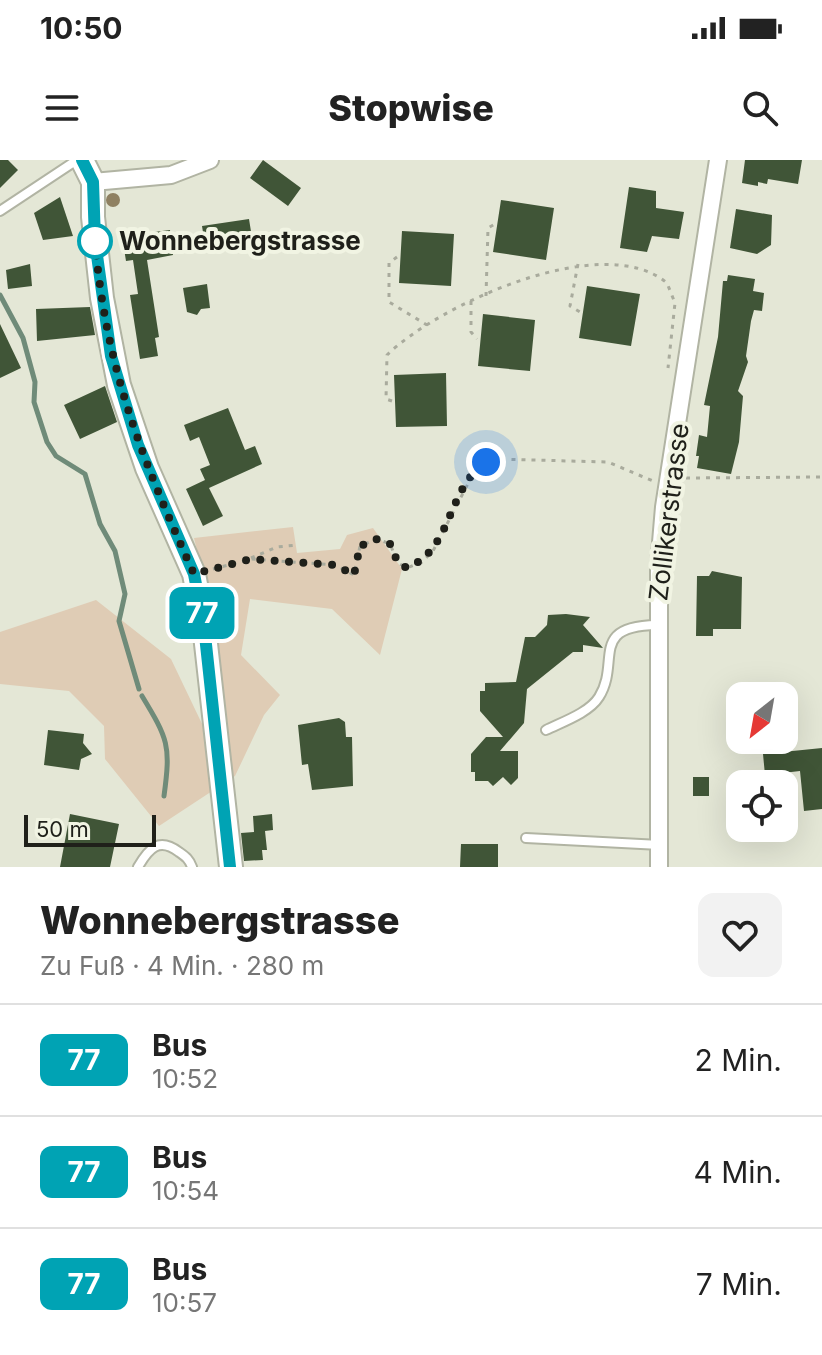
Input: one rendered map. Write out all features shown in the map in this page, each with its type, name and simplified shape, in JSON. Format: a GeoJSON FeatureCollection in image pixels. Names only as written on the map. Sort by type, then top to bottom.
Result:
{"type":"FeatureCollection","features":[{"type":"Feature","properties":{"kind":"street"},"geometry":{"type":"LineString","coordinates":[[210,160],[171,175],[85,168],[111,356],[142,457],[194,574],[204,626],[231,867]]}},
{"type":"Feature","properties":{"kind":"street","name":"Zollikerstrasse"},"geometry":{"type":"LineString","coordinates":[[659,867],[657,625],[668,481],[718,160]]}},
{"type":"Feature","properties":{"kind":"lane"},"geometry":{"type":"LineString","coordinates":[[0,211],[85,168]]}},
{"type":"Feature","properties":{"kind":"lane"},"geometry":{"type":"LineString","coordinates":[[546,730],[584,710],[599,697],[607,650],[623,630],[636,625],[657,625]]}},
{"type":"Feature","properties":{"kind":"lane"},"geometry":{"type":"LineString","coordinates":[[526,838],[660,845]]}},
{"type":"Feature","properties":{"kind":"lane"},"geometry":{"type":"LineString","coordinates":[[138,867],[146,853],[156,844],[164,843],[189,860],[192,867]]}},
{"type":"Feature","properties":{"kind":"path"},"geometry":{"type":"LineString","coordinates":[[486,296],[485,247],[488,228],[495,224]]}},
{"type":"Feature","properties":{"kind":"path"},"geometry":{"type":"LineString","coordinates":[[397,257],[389,263],[389,302],[427,325]]}},
{"type":"Feature","properties":{"kind":"path"},"geometry":{"type":"LineString","coordinates":[[392,401],[386,399],[387,355],[427,325],[471,301],[578,264],[609,263],[643,269],[667,283],[675,303],[667,364],[671,373]]}},
{"type":"Feature","properties":{"kind":"path"},"geometry":{"type":"LineString","coordinates":[[578,264],[569,299],[573,310],[580,312]]}},
{"type":"Feature","properties":{"kind":"path"},"geometry":{"type":"LineString","coordinates":[[471,301],[471,332],[477,339]]}},
{"type":"Feature","properties":{"kind":"path"},"geometry":{"type":"LineString","coordinates":[[251,559],[335,565],[354,575],[360,546],[377,539],[390,544],[398,563],[407,568],[422,562],[433,551],[476,470],[494,459],[608,462],[668,481],[822,477]]}},
{"type":"Feature","properties":{"kind":"path"},"geometry":{"type":"LineString","coordinates":[[194,574],[251,559],[277,547],[297,545]]}},
{"type":"Feature","properties":{"kind":"shaded area"},"geometry":{"type":"Polygon","coordinates":[[[293,527],[297,553],[340,549],[347,535],[373,528],[402,569],[380,655],[332,609],[250,599],[241,655],[280,695],[264,715],[235,776],[159,826],[105,759],[104,726],[69,691],[0,684],[0,632],[96,600],[171,659],[226,774],[215,626],[194,538],[293,527]]]}},
{"type":"Feature","properties":{"kind":"building"},"geometry":{"type":"Polygon","coordinates":[[[0,160],[8,160],[18,170],[0,188],[0,160]]]}},
{"type":"Feature","properties":{"kind":"building"},"geometry":{"type":"Polygon","coordinates":[[[263,160],[301,188],[288,206],[250,178],[263,160]]]}},
{"type":"Feature","properties":{"kind":"building"},"geometry":{"type":"Polygon","coordinates":[[[745,160],[802,160],[798,184],[768,179],[767,184],[758,182],[758,186],[742,183],[745,160]]]}},
{"type":"Feature","properties":{"kind":"building"},"geometry":{"type":"Polygon","coordinates":[[[629,187],[656,191],[656,208],[684,212],[679,239],[652,236],[647,252],[620,248],[629,187]]]}},
{"type":"Feature","properties":{"kind":"building"},"geometry":{"type":"Polygon","coordinates":[[[60,197],[73,236],[43,240],[34,213],[60,197]]]}},
{"type":"Feature","properties":{"kind":"building"},"geometry":{"type":"Polygon","coordinates":[[[501,200],[554,208],[546,260],[493,252],[501,200]]]}},
{"type":"Feature","properties":{"kind":"building"},"geometry":{"type":"Polygon","coordinates":[[[736,209],[772,215],[771,245],[757,254],[730,248],[736,209]]]}},
{"type":"Feature","properties":{"kind":"building"},"geometry":{"type":"Polygon","coordinates":[[[249,219],[253,244],[206,251],[202,226],[249,219]]]}},
{"type":"Feature","properties":{"kind":"building"},"geometry":{"type":"Polygon","coordinates":[[[170,230],[173,255],[147,260],[159,337],[155,338],[158,356],[140,359],[130,295],[138,294],[133,260],[126,261],[122,236],[170,230]]]}},
{"type":"Feature","properties":{"kind":"building"},"geometry":{"type":"Polygon","coordinates":[[[402,231],[454,234],[451,286],[399,283],[402,231]]]}},
{"type":"Feature","properties":{"kind":"building"},"geometry":{"type":"Polygon","coordinates":[[[30,264],[32,286],[8,289],[6,270],[30,264]]]}},
{"type":"Feature","properties":{"kind":"building"},"geometry":{"type":"Polygon","coordinates":[[[728,275],[755,279],[753,291],[764,293],[762,311],[754,310],[751,321],[746,356],[748,362],[738,391],[743,396],[739,442],[731,474],[697,468],[699,456],[696,456],[699,435],[707,437],[710,406],[704,405],[718,337],[723,281],[727,281],[728,275]]]}},
{"type":"Feature","properties":{"kind":"building"},"geometry":{"type":"Polygon","coordinates":[[[207,284],[210,308],[201,309],[197,315],[187,312],[183,288],[207,284]]]}},
{"type":"Feature","properties":{"kind":"building"},"geometry":{"type":"Polygon","coordinates":[[[587,286],[640,294],[631,346],[579,338],[587,286]]]}},
{"type":"Feature","properties":{"kind":"building"},"geometry":{"type":"Polygon","coordinates":[[[90,307],[95,335],[37,341],[36,309],[90,307]]]}},
{"type":"Feature","properties":{"kind":"building"},"geometry":{"type":"Polygon","coordinates":[[[483,314],[535,320],[530,371],[478,366],[483,314]]]}},
{"type":"Feature","properties":{"kind":"building"},"geometry":{"type":"Polygon","coordinates":[[[0,324],[21,368],[0,378],[0,324]]]}},
{"type":"Feature","properties":{"kind":"building"},"geometry":{"type":"Polygon","coordinates":[[[446,373],[447,426],[396,427],[394,375],[446,373]]]}},
{"type":"Feature","properties":{"kind":"building"},"geometry":{"type":"Polygon","coordinates":[[[105,386],[117,422],[80,439],[64,405],[105,386]]]}},
{"type":"Feature","properties":{"kind":"building"},"geometry":{"type":"Polygon","coordinates":[[[228,408],[245,450],[255,446],[262,464],[209,488],[223,516],[203,526],[186,489],[205,480],[200,469],[210,465],[199,437],[190,441],[184,425],[228,408]]]}},
{"type":"Feature","properties":{"kind":"building"},"geometry":{"type":"Polygon","coordinates":[[[712,571],[742,577],[741,629],[713,629],[713,636],[696,636],[697,576],[709,576],[712,571]]]}},
{"type":"Feature","properties":{"kind":"building"},"geometry":{"type":"Polygon","coordinates":[[[548,615],[590,617],[583,625],[603,648],[583,645],[583,652],[573,652],[527,689],[524,723],[500,751],[518,751],[518,778],[511,785],[503,777],[493,786],[488,781],[475,781],[475,772],[471,772],[471,754],[486,737],[503,737],[480,711],[480,691],[485,691],[485,683],[516,682],[525,637],[535,637],[547,625],[548,615]]]}},
{"type":"Feature","properties":{"kind":"building"},"geometry":{"type":"Polygon","coordinates":[[[339,718],[345,722],[346,737],[352,737],[353,786],[312,790],[308,764],[302,765],[298,725],[339,718]]]}},
{"type":"Feature","properties":{"kind":"building"},"geometry":{"type":"Polygon","coordinates":[[[48,730],[84,734],[83,743],[92,754],[81,759],[79,770],[44,765],[48,730]]]}},
{"type":"Feature","properties":{"kind":"building"},"geometry":{"type":"Polygon","coordinates":[[[822,748],[822,809],[804,811],[800,771],[765,770],[763,754],[798,754],[798,750],[822,748]]]}},
{"type":"Feature","properties":{"kind":"building"},"geometry":{"type":"Polygon","coordinates":[[[693,777],[709,777],[709,796],[693,796],[693,777]]]}},
{"type":"Feature","properties":{"kind":"building"},"geometry":{"type":"Polygon","coordinates":[[[70,814],[119,824],[110,867],[60,867],[70,814]]]}},
{"type":"Feature","properties":{"kind":"building"},"geometry":{"type":"Polygon","coordinates":[[[272,814],[273,830],[265,831],[267,850],[262,850],[263,860],[244,861],[241,833],[254,832],[253,816],[272,814]]]}},
{"type":"Feature","properties":{"kind":"building"},"geometry":{"type":"Polygon","coordinates":[[[461,844],[498,844],[498,867],[460,867],[461,844]]]}},
{"type":"Feature","properties":{"kind":"waterway"},"geometry":{"type":"LineString","coordinates":[[0,295],[23,338],[35,382],[34,402],[47,442],[56,456],[85,474],[100,524],[115,551],[125,594],[119,621],[139,689]]}},
{"type":"Feature","properties":{"kind":"waterway"},"geometry":{"type":"LineString","coordinates":[[142,696],[165,743],[167,765],[164,796]]}},
{"type":"Feature","properties":{"kind":"bus line","name":"77"},"geometry":{"type":"LineString","coordinates":[[82,160],[93,182],[95,241],[111,356],[129,422],[194,574],[204,626],[230,867]]}},
{"type":"Feature","properties":{"kind":"place","name":"Wonnebergstrasse"},"geometry":{"type":"Point","coordinates":[95,241]}},
{"type":"Feature","properties":{"kind":"route"},"geometry":{"type":"LineString","coordinates":[[95,241],[111,356],[129,422],[194,574],[251,559],[335,565],[354,575],[357,552],[370,539],[390,544],[398,563],[407,568],[422,562],[433,551],[472,476],[486,462]]}}]}
